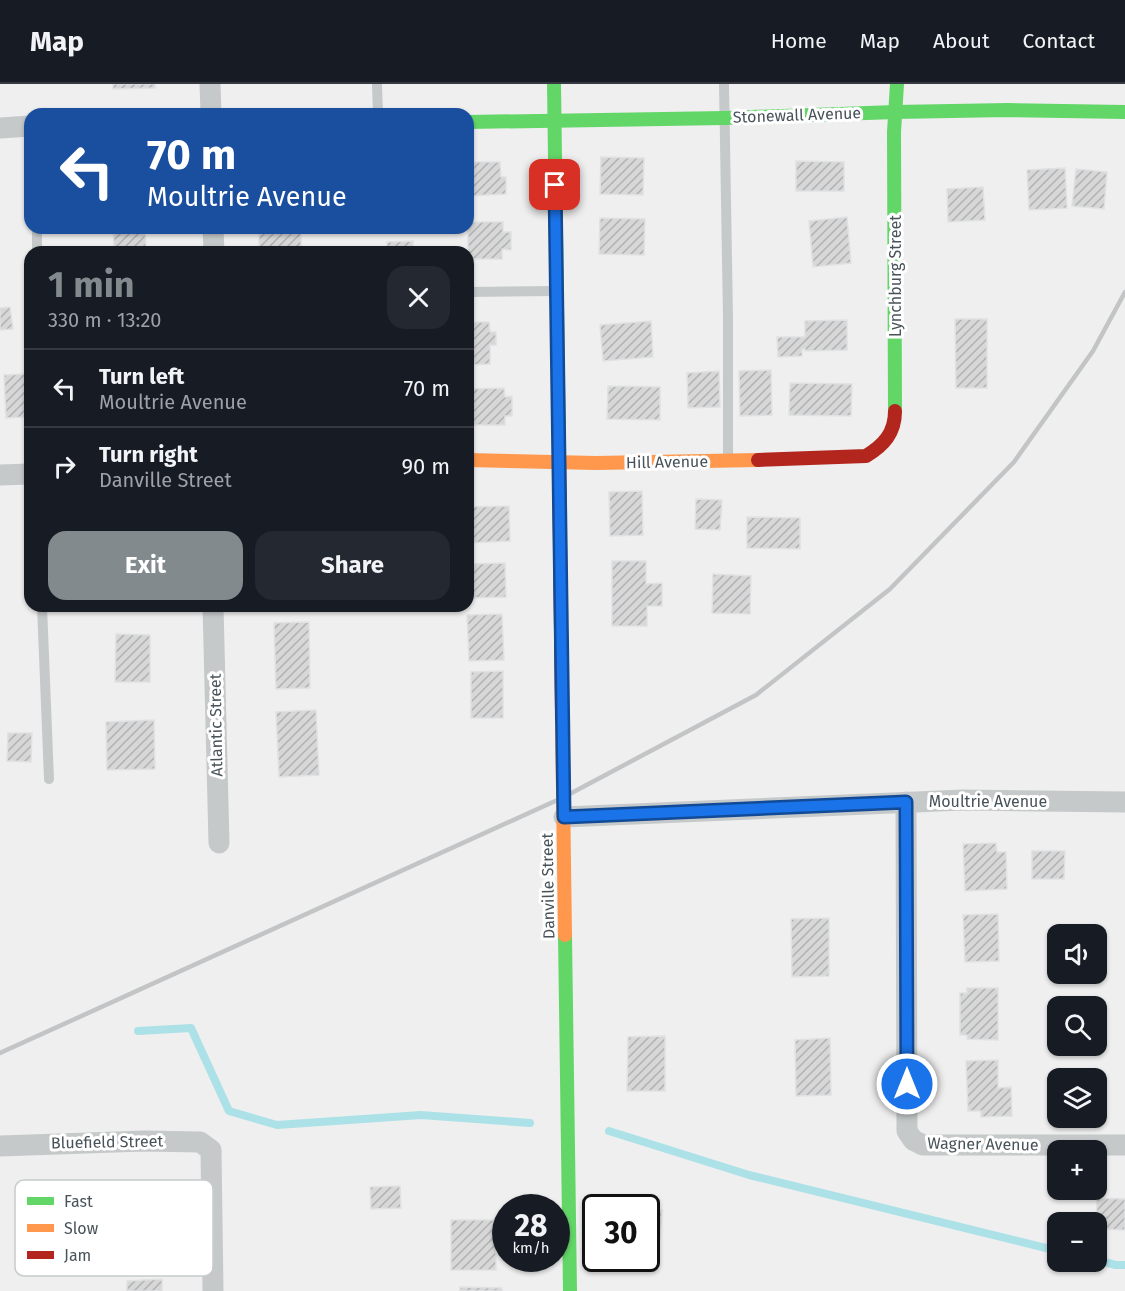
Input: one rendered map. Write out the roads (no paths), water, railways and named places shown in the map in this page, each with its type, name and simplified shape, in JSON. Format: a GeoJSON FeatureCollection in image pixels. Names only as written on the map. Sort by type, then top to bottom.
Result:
{"type":"FeatureCollection","features":[{"type":"Feature","properties":{"kind":"street"},"geometry":{"type":"LineString","coordinates":[[210,84],[211,108]]}},
{"type":"Feature","properties":{"kind":"street","name":"Danville Street"},"geometry":{"type":"LineString","coordinates":[[554,84],[570,1291]]}},
{"type":"Feature","properties":{"kind":"street","name":"Lynchburg Street"},"geometry":{"type":"LineString","coordinates":[[866,456],[880,448],[890,436],[895,417],[895,112],[897,84]]}},
{"type":"Feature","properties":{"kind":"street","name":"Stonewall Avenue"},"geometry":{"type":"LineString","coordinates":[[474,122],[1008,110],[1125,112]]}},
{"type":"Feature","properties":{"kind":"street"},"geometry":{"type":"LineString","coordinates":[[0,128],[24,126]]}},
{"type":"Feature","properties":{"kind":"street","name":"Hill Avenue"},"geometry":{"type":"LineString","coordinates":[[474,460],[607,463],[866,456]]}},
{"type":"Feature","properties":{"kind":"street"},"geometry":{"type":"LineString","coordinates":[[0,475],[24,474]]}},
{"type":"Feature","properties":{"kind":"street","name":"Atlantic Street"},"geometry":{"type":"LineString","coordinates":[[213,612],[219,843]]}},
{"type":"Feature","properties":{"kind":"street","name":"Moultrie Avenue"},"geometry":{"type":"LineString","coordinates":[[564,817],[963,800],[1125,802]]}},
{"type":"Feature","properties":{"kind":"street","name":"Wagner Avenue"},"geometry":{"type":"LineString","coordinates":[[906,802],[907,1131],[913,1140],[923,1145],[1125,1145]]}},
{"type":"Feature","properties":{"kind":"street","name":"Bluefield Street"},"geometry":{"type":"LineString","coordinates":[[0,1146],[144,1141],[200,1142],[211,1150],[211,1180]]}},
{"type":"Feature","properties":{"kind":"street","name":"Bluefield Street"},"geometry":{"type":"LineString","coordinates":[[213,1276],[213,1291]]}},
{"type":"Feature","properties":{"kind":"lane"},"geometry":{"type":"LineString","coordinates":[[377,84],[378,108]]}},
{"type":"Feature","properties":{"kind":"lane"},"geometry":{"type":"LineString","coordinates":[[724,84],[729,461]]}},
{"type":"Feature","properties":{"kind":"lane"},"geometry":{"type":"LineString","coordinates":[[474,292],[557,291]]}},
{"type":"Feature","properties":{"kind":"lane"},"geometry":{"type":"LineString","coordinates":[[42,612],[49,779]]}},
{"type":"Feature","properties":{"kind":"waterway"},"geometry":{"type":"LineString","coordinates":[[138,1031],[191,1028],[229,1111],[277,1125],[421,1115],[530,1123]]}},
{"type":"Feature","properties":{"kind":"waterway"},"geometry":{"type":"LineString","coordinates":[[609,1131],[749,1175],[1047,1248]]}},
{"type":"Feature","properties":{"kind":"waterway"},"geometry":{"type":"LineString","coordinates":[[1107,1263],[1125,1265]]}},
{"type":"Feature","properties":{"kind":"railway"},"geometry":{"type":"LineString","coordinates":[[0,1053],[564,797],[756,695],[890,589],[1014,462],[1093,351],[1125,292]]}}]}
